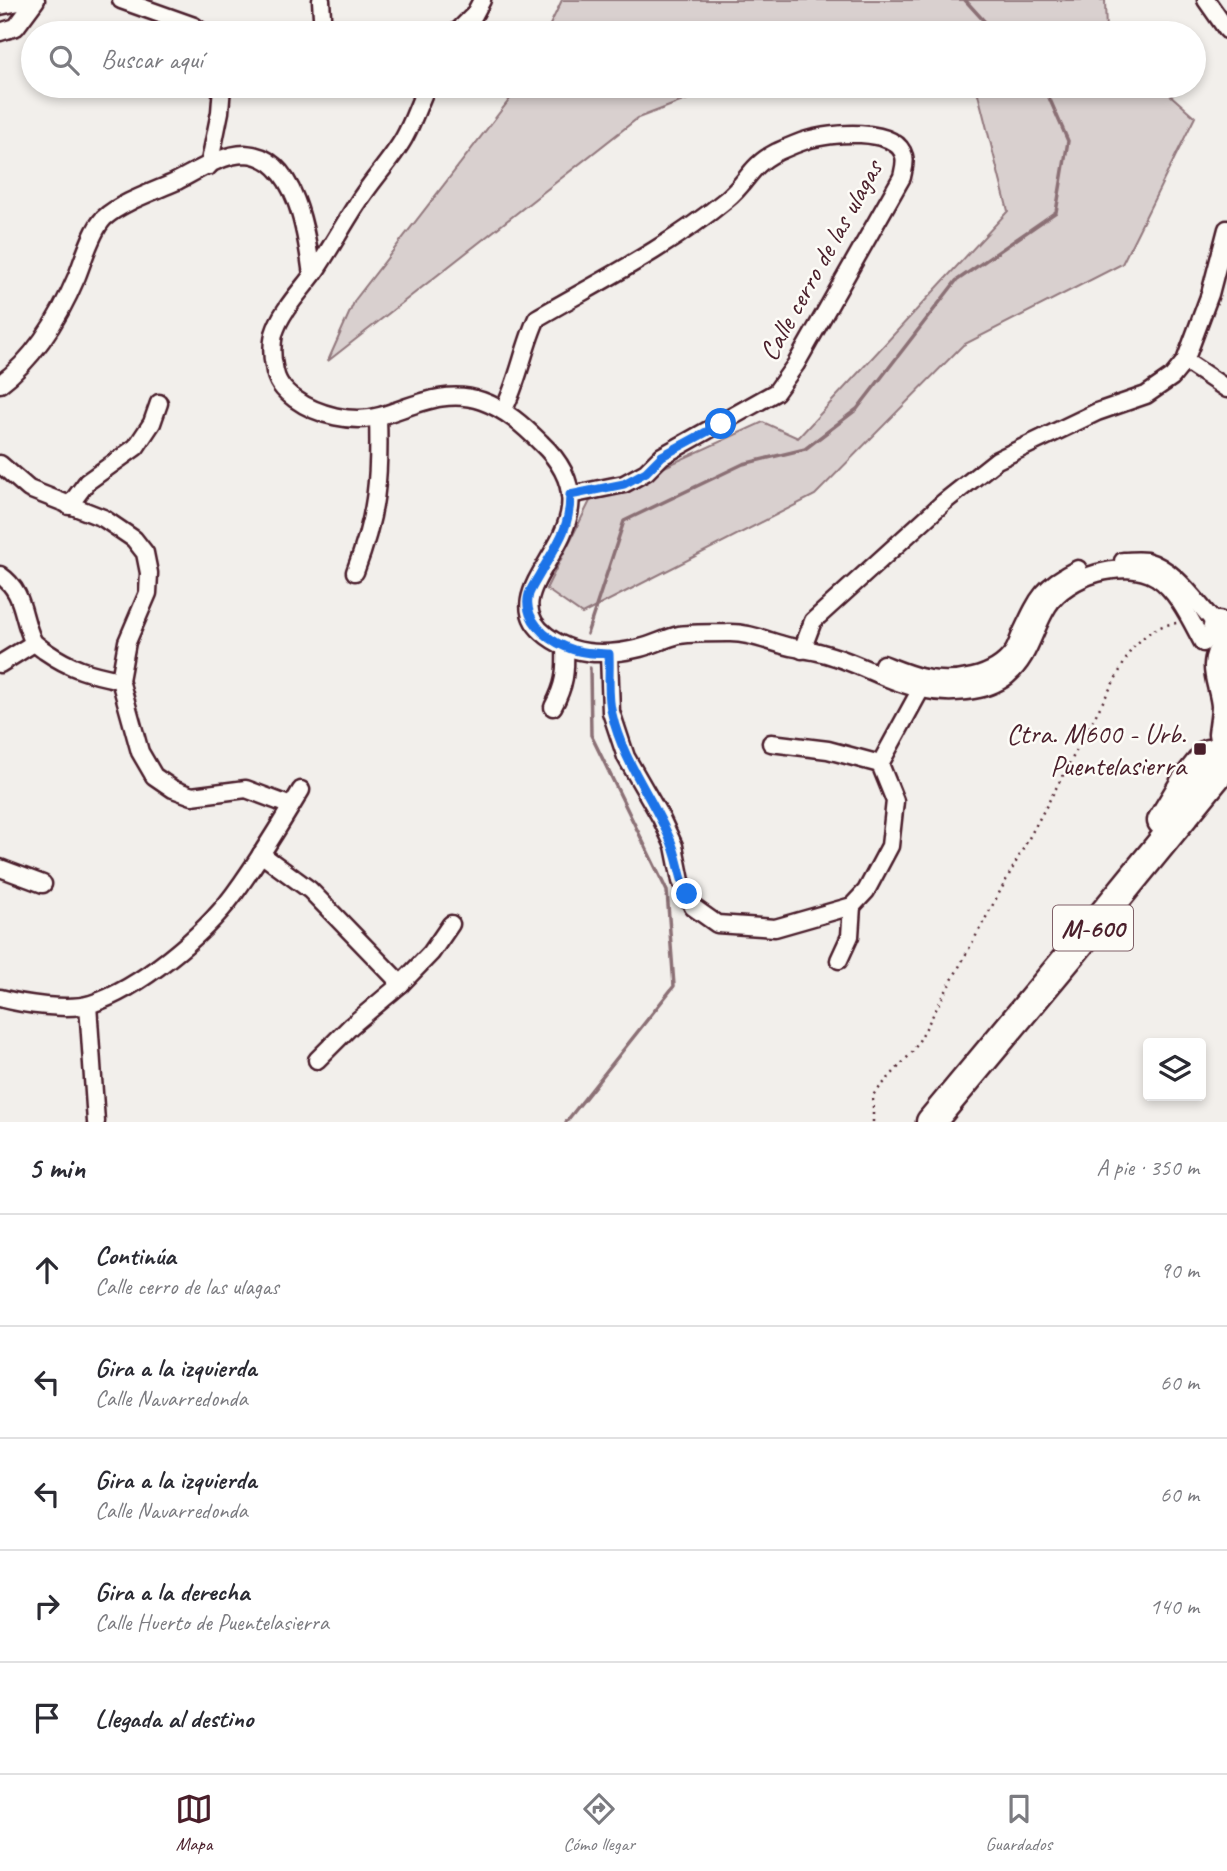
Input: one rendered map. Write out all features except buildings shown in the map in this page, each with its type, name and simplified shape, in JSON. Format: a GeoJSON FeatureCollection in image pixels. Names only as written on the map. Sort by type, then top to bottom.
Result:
{"type":"FeatureCollection","features":[{"type":"Feature","properties":{"kind":"highway"},"geometry":{"type":"LineString","coordinates":[[1191,809],[1191,802],[1226,739],[1226,707],[1217,641]]}},
{"type":"Feature","properties":{"kind":"highway","name":"M-600"},"geometry":{"type":"LineString","coordinates":[[994,1047],[1065,946],[1162,821],[1185,783],[1226,739]]}},
{"type":"Feature","properties":{"kind":"highway","name":"M-600"},"geometry":{"type":"LineString","coordinates":[[931,1122],[1227,763]]}},
{"type":"Feature","properties":{"kind":"street"},"geometry":{"type":"LineString","coordinates":[[121,0],[180,21]]}},
{"type":"Feature","properties":{"kind":"street"},"geometry":{"type":"LineString","coordinates":[[321,0],[322,21]]}},
{"type":"Feature","properties":{"kind":"street"},"geometry":{"type":"LineString","coordinates":[[468,21],[482,0]]}},
{"type":"Feature","properties":{"kind":"street"},"geometry":{"type":"LineString","coordinates":[[1206,0],[1227,30]]}},
{"type":"Feature","properties":{"kind":"street"},"geometry":{"type":"LineString","coordinates":[[0,6],[26,1]]}},
{"type":"Feature","properties":{"kind":"street"},"geometry":{"type":"LineString","coordinates":[[0,32],[16,27],[26,1]]}},
{"type":"Feature","properties":{"kind":"street"},"geometry":{"type":"LineString","coordinates":[[209,166],[221,98]]}},
{"type":"Feature","properties":{"kind":"street"},"geometry":{"type":"LineString","coordinates":[[422,98],[404,138],[284,314],[274,335],[272,354],[277,382],[305,406],[330,415],[356,419],[378,417],[425,400],[455,396],[480,400],[503,411],[549,450],[567,479],[570,495],[568,522],[562,539],[530,592],[528,604],[536,625],[545,635],[565,647],[609,654],[642,648],[677,636],[706,633],[739,633],[802,650],[824,643],[922,684],[951,692],[978,689],[1004,679],[1023,660],[1048,606],[1064,588],[1085,577],[1113,569],[1143,572],[1157,578],[1217,641]]}},
{"type":"Feature","properties":{"kind":"street","name":"Calle cerro de las ulagas"},"geometry":{"type":"LineString","coordinates":[[503,411],[515,388],[528,337],[537,318],[665,243],[729,198],[758,163],[808,139],[870,134],[887,138],[899,146],[904,156],[902,177],[796,364],[776,392],[662,456],[646,472],[624,484],[570,495]]}},
{"type":"Feature","properties":{"kind":"street"},"geometry":{"type":"LineString","coordinates":[[0,384],[40,343],[69,295],[103,219],[123,206],[225,158],[245,154],[268,162],[286,179],[302,219],[312,275]]}},
{"type":"Feature","properties":{"kind":"street"},"geometry":{"type":"LineString","coordinates":[[802,650],[813,621],[944,502],[997,460],[1097,412],[1146,395],[1172,377],[1185,361],[1210,293],[1227,229]]}},
{"type":"Feature","properties":{"kind":"street"},"geometry":{"type":"LineString","coordinates":[[1185,361],[1227,389]]}},
{"type":"Feature","properties":{"kind":"street"},"geometry":{"type":"LineString","coordinates":[[69,506],[87,482],[135,447],[152,423],[159,403]]}},
{"type":"Feature","properties":{"kind":"street"},"geometry":{"type":"LineString","coordinates":[[355,572],[368,539],[378,492],[378,417]]}},
{"type":"Feature","properties":{"kind":"street"},"geometry":{"type":"LineString","coordinates":[[0,464],[29,489],[103,518],[134,539],[145,553],[149,573],[148,593],[127,642],[120,680],[140,752],[154,776],[173,789],[192,796],[246,789],[291,806]]}},
{"type":"Feature","properties":{"kind":"street"},"geometry":{"type":"LineString","coordinates":[[922,684],[976,676],[998,668],[1013,652],[1039,597],[1057,579],[1083,566],[1111,561],[1145,561],[1161,568],[1179,582],[1217,641]]}},
{"type":"Feature","properties":{"kind":"street"},"geometry":{"type":"LineString","coordinates":[[0,575],[9,581],[20,596],[34,643],[61,662],[84,673],[120,680]]}},
{"type":"Feature","properties":{"kind":"street"},"geometry":{"type":"LineString","coordinates":[[0,664],[34,643]]}},
{"type":"Feature","properties":{"kind":"street"},"geometry":{"type":"LineString","coordinates":[[553,707],[562,691],[566,672],[565,647]]}},
{"type":"Feature","properties":{"kind":"street"},"geometry":{"type":"LineString","coordinates":[[609,654],[611,712],[626,757],[645,787],[674,846],[681,881],[693,908],[717,924],[775,928],[852,906],[866,891],[890,846],[894,801],[880,764],[922,684]]}},
{"type":"Feature","properties":{"kind":"street"},"geometry":{"type":"LineString","coordinates":[[771,743],[828,750],[880,764]]}},
{"type":"Feature","properties":{"kind":"street"},"geometry":{"type":"LineString","coordinates":[[0,998],[47,1006],[88,1005],[134,984],[168,960],[233,896],[301,790]]}},
{"type":"Feature","properties":{"kind":"street"},"geometry":{"type":"LineString","coordinates":[[261,854],[310,890],[401,984]]}},
{"type":"Feature","properties":{"kind":"street"},"geometry":{"type":"LineString","coordinates":[[0,868],[43,884]]}},
{"type":"Feature","properties":{"kind":"street"},"geometry":{"type":"LineString","coordinates":[[839,960],[850,936],[852,906]]}},
{"type":"Feature","properties":{"kind":"street"},"geometry":{"type":"LineString","coordinates":[[317,1060],[401,984],[431,953],[451,924]]}},
{"type":"Feature","properties":{"kind":"street"},"geometry":{"type":"LineString","coordinates":[[88,1005],[96,1122]]}},
{"type":"Feature","properties":{"kind":"path"},"geometry":{"type":"LineString","coordinates":[[873,1122],[873,1096],[914,1050],[1131,650],[1160,625],[1217,641]]}},
{"type":"Feature","properties":{"kind":"shaded area"},"geometry":{"type":"Polygon","coordinates":[[[562,0],[1105,0],[1106,21],[552,21],[562,0]]]}},
{"type":"Feature","properties":{"kind":"shaded area"},"geometry":{"type":"Polygon","coordinates":[[[511,98],[690,98],[638,118],[328,361],[355,300],[511,98]]]}},
{"type":"Feature","properties":{"kind":"shaded area"},"geometry":{"type":"Polygon","coordinates":[[[979,98],[1174,98],[1195,117],[1122,264],[963,345],[815,495],[582,614],[546,589],[590,501],[763,422],[798,438],[1008,211],[979,98]]]}},
{"type":"Feature","properties":{"kind":"waterway"},"geometry":{"type":"LineString","coordinates":[[965,0],[984,21]]}},
{"type":"Feature","properties":{"kind":"waterway"},"geometry":{"type":"LineString","coordinates":[[587,634],[624,521],[743,464],[805,449],[857,409],[956,281],[1056,212],[1068,141],[1049,98]]}},
{"type":"Feature","properties":{"kind":"waterway"},"geometry":{"type":"LineString","coordinates":[[566,1122],[674,986],[667,891],[591,735],[590,668]]}},
{"type":"Feature","properties":{"kind":"place","name":"Ctra. M600 - Urb. Puentelasierra"},"geometry":{"type":"Point","coordinates":[1200,749]}},
{"type":"Feature","properties":{"kind":"route"},"geometry":{"type":"LineString","coordinates":[[687,894],[681,881],[674,846],[645,787],[626,757],[611,712],[609,654],[565,647],[545,635],[530,616],[528,604],[530,592],[562,539],[568,522],[570,495],[624,484],[646,472],[662,456],[721,424]]}}]}
